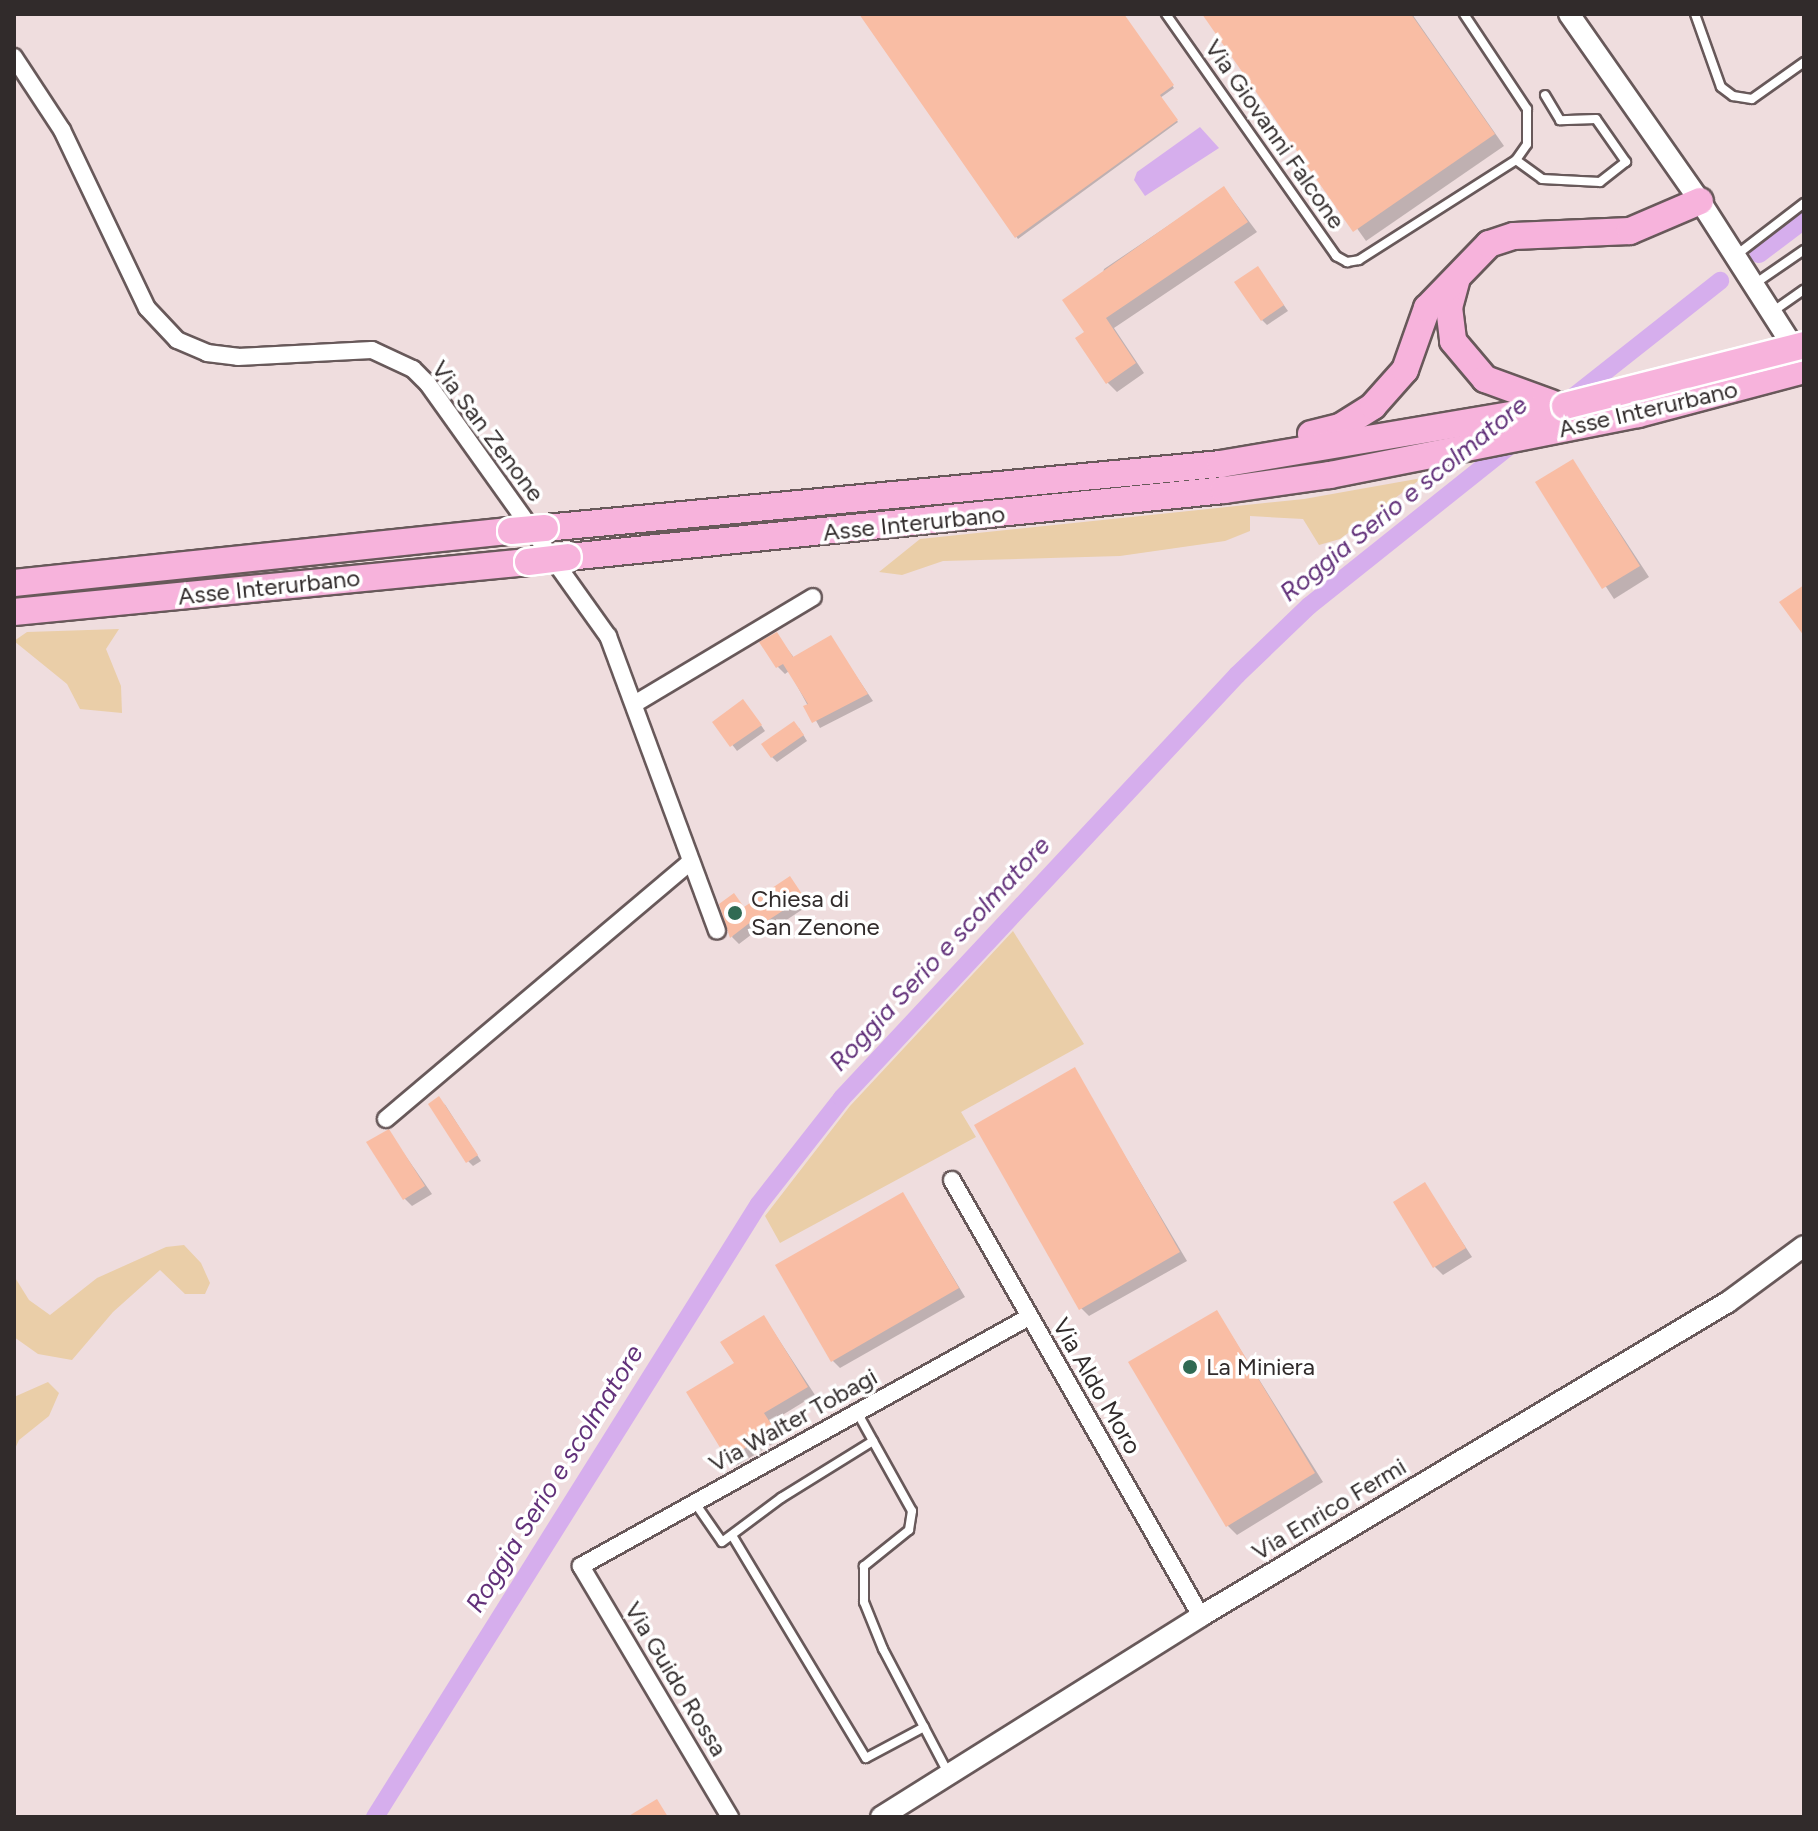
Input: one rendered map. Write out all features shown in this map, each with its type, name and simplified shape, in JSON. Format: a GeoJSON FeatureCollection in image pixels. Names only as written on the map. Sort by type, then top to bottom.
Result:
{"type":"FeatureCollection","features":[{"type":"Feature","properties":{"kind":"highway"},"geometry":{"type":"LineString","coordinates":[[1223,477],[1340,427],[1373,406],[1405,370],[1427,308],[1472,257],[1501,239],[1630,231],[1700,201]]}},
{"type":"Feature","properties":{"kind":"highway"},"geometry":{"type":"LineString","coordinates":[[1458,275],[1449,307],[1453,341],[1471,366],[1520,396],[1565,406]]}},
{"type":"Feature","properties":{"kind":"highway","name":"Asse Interurbano"},"geometry":{"type":"LineString","coordinates":[[14,583],[545,528],[1223,477],[1565,406],[1804,345]]}},
{"type":"Feature","properties":{"kind":"highway","name":"Asse Interurbano"},"geometry":{"type":"LineString","coordinates":[[14,612],[528,562],[1223,477],[1446,454],[1638,414],[1804,369]]}},
{"type":"Feature","properties":{"kind":"street"},"geometry":{"type":"LineString","coordinates":[[1569,14],[1700,201],[1772,312],[1804,369]]}},
{"type":"Feature","properties":{"kind":"street","name":"Via San Zenone"},"geometry":{"type":"LineString","coordinates":[[14,57],[62,130],[147,308],[177,340],[207,353],[238,357],[372,350],[413,369],[608,636],[636,703],[717,930]]}},
{"type":"Feature","properties":{"kind":"street"},"geometry":{"type":"LineString","coordinates":[[636,703],[813,597]]}},
{"type":"Feature","properties":{"kind":"street"},"geometry":{"type":"LineString","coordinates":[[386,1119],[691,861]]}},
{"type":"Feature","properties":{"kind":"street","name":"Via Aldo Moro"},"geometry":{"type":"LineString","coordinates":[[952,1180],[1201,1616]]}},
{"type":"Feature","properties":{"kind":"street","name":"Via Enrico Fermi"},"geometry":{"type":"LineString","coordinates":[[881,1817],[1201,1616],[1728,1302],[1804,1246]]}},
{"type":"Feature","properties":{"kind":"street","name":"Via Walter Tobagi"},"geometry":{"type":"LineString","coordinates":[[581,1566],[1029,1317]]}},
{"type":"Feature","properties":{"kind":"street","name":"Via Guido Rossa"},"geometry":{"type":"LineString","coordinates":[[581,1566],[730,1817]]}},
{"type":"Feature","properties":{"kind":"lane","name":"Via Giovanni Falcone"},"geometry":{"type":"LineString","coordinates":[[1166,14],[1336,256],[1347,262],[1359,260],[1516,160]]}},
{"type":"Feature","properties":{"kind":"lane"},"geometry":{"type":"LineString","coordinates":[[1464,14],[1527,109],[1527,144],[1516,160],[1542,179],[1600,182],[1626,162],[1596,119],[1560,120],[1545,95]]}},
{"type":"Feature","properties":{"kind":"lane"},"geometry":{"type":"LineString","coordinates":[[1695,14],[1721,87],[1733,96],[1752,99],[1804,62]]}},
{"type":"Feature","properties":{"kind":"lane"},"geometry":{"type":"LineString","coordinates":[[1735,256],[1804,203]]}},
{"type":"Feature","properties":{"kind":"lane"},"geometry":{"type":"LineString","coordinates":[[1753,285],[1804,250]]}},
{"type":"Feature","properties":{"kind":"lane"},"geometry":{"type":"LineString","coordinates":[[1772,312],[1804,290]]}},
{"type":"Feature","properties":{"kind":"lane"},"geometry":{"type":"LineString","coordinates":[[857,1412],[912,1511],[909,1530],[864,1566],[861,1584],[883,1649],[949,1774]]}},
{"type":"Feature","properties":{"kind":"lane"},"geometry":{"type":"LineString","coordinates":[[695,1502],[722,1542],[733,1537],[781,1498],[873,1441]]}},
{"type":"Feature","properties":{"kind":"lane"},"geometry":{"type":"LineString","coordinates":[[733,1537],[866,1758],[924,1727]]}},
{"type":"Feature","properties":{"kind":"shaded area"},"geometry":{"type":"Polygon","coordinates":[[[1200,127],[1219,148],[1145,196],[1134,180],[1137,172],[1200,127]]]}},
{"type":"Feature","properties":{"kind":"shaded area"},"geometry":{"type":"Polygon","coordinates":[[[1422,478],[1340,539],[1319,545],[1303,519],[1250,516],[1250,531],[1225,541],[1120,556],[943,561],[902,575],[879,572],[920,539],[1304,499],[1422,478]]]}},
{"type":"Feature","properties":{"kind":"shaded area"},"geometry":{"type":"Polygon","coordinates":[[[119,629],[106,649],[121,686],[122,713],[80,709],[67,684],[14,641],[27,632],[119,629]]]}},
{"type":"Feature","properties":{"kind":"shaded area"},"geometry":{"type":"Polygon","coordinates":[[[1013,931],[1084,1044],[961,1112],[976,1137],[780,1243],[765,1216],[850,1106],[1013,931]]]}},
{"type":"Feature","properties":{"kind":"shaded area"},"geometry":{"type":"Polygon","coordinates":[[[184,1245],[201,1263],[210,1283],[205,1294],[185,1294],[160,1270],[113,1312],[72,1360],[38,1354],[14,1337],[14,1276],[29,1300],[50,1315],[97,1278],[166,1247],[184,1245]]]}},
{"type":"Feature","properties":{"kind":"shaded area"},"geometry":{"type":"Polygon","coordinates":[[[48,1382],[59,1393],[49,1416],[19,1440],[14,1451],[14,1397],[48,1382]]]}},
{"type":"Feature","properties":{"kind":"building"},"geometry":{"type":"Polygon","coordinates":[[[859,14],[1124,14],[1174,85],[1160,95],[1178,120],[1015,238],[859,14]]]}},
{"type":"Feature","properties":{"kind":"building"},"geometry":{"type":"Polygon","coordinates":[[[1202,14],[1411,14],[1495,134],[1353,232],[1202,14]]]}},
{"type":"Feature","properties":{"kind":"building"},"geometry":{"type":"Polygon","coordinates":[[[1224,186],[1248,222],[1106,318],[1136,363],[1106,384],[1075,338],[1084,332],[1062,300],[1224,186]]]}},
{"type":"Feature","properties":{"kind":"building"},"geometry":{"type":"Polygon","coordinates":[[[1258,266],[1284,305],[1261,321],[1234,282],[1258,266]]]}},
{"type":"Feature","properties":{"kind":"building"},"geometry":{"type":"Polygon","coordinates":[[[1573,459],[1640,566],[1602,589],[1535,482],[1573,459]]]}},
{"type":"Feature","properties":{"kind":"building"},"geometry":{"type":"Polygon","coordinates":[[[1804,585],[1804,636],[1779,602],[1804,585]]]}},
{"type":"Feature","properties":{"kind":"building"},"geometry":{"type":"Polygon","coordinates":[[[777,632],[793,657],[831,635],[868,694],[812,723],[803,706],[808,704],[783,664],[776,668],[759,642],[777,632]]]}},
{"type":"Feature","properties":{"kind":"building"},"geometry":{"type":"Polygon","coordinates":[[[743,699],[762,725],[730,747],[712,722],[743,699]]]}},
{"type":"Feature","properties":{"kind":"building"},"geometry":{"type":"Polygon","coordinates":[[[794,721],[804,735],[771,758],[761,744],[794,721]]]}},
{"type":"Feature","properties":{"kind":"building"},"geometry":{"type":"Polygon","coordinates":[[[790,876],[804,897],[761,925],[756,918],[730,938],[719,904],[734,893],[744,907],[790,876]]]}},
{"type":"Feature","properties":{"kind":"building"},"geometry":{"type":"Polygon","coordinates":[[[1075,1067],[1180,1252],[1079,1310],[974,1125],[1075,1067]]]}},
{"type":"Feature","properties":{"kind":"building"},"geometry":{"type":"Polygon","coordinates":[[[439,1096],[478,1155],[466,1163],[428,1104],[439,1096]]]}},
{"type":"Feature","properties":{"kind":"building"},"geometry":{"type":"Polygon","coordinates":[[[389,1129],[425,1186],[403,1200],[366,1142],[389,1129]]]}},
{"type":"Feature","properties":{"kind":"building"},"geometry":{"type":"Polygon","coordinates":[[[1425,1182],[1466,1248],[1433,1268],[1393,1202],[1425,1182]]]}},
{"type":"Feature","properties":{"kind":"building"},"geometry":{"type":"Polygon","coordinates":[[[903,1192],[959,1288],[831,1362],[775,1265],[903,1192]]]}},
{"type":"Feature","properties":{"kind":"building"},"geometry":{"type":"Polygon","coordinates":[[[1217,1310],[1315,1473],[1226,1527],[1128,1362],[1217,1310]]]}},
{"type":"Feature","properties":{"kind":"building"},"geometry":{"type":"Polygon","coordinates":[[[764,1315],[808,1387],[764,1413],[775,1430],[727,1459],[686,1392],[734,1363],[720,1342],[764,1315]]]}},
{"type":"Feature","properties":{"kind":"building"},"geometry":{"type":"Polygon","coordinates":[[[657,1799],[668,1817],[627,1817],[657,1799]]]}},
{"type":"Feature","properties":{"kind":"waterway","name":"Roggia Serio e scolmatore"},"geometry":{"type":"LineString","coordinates":[[1759,254],[1804,220]]}},
{"type":"Feature","properties":{"kind":"waterway","name":"Roggia Serio e scolmatore"},"geometry":{"type":"LineString","coordinates":[[1568,401],[1720,281]]}},
{"type":"Feature","properties":{"kind":"waterway","name":"Roggia Serio e scolmatore"},"geometry":{"type":"LineString","coordinates":[[375,1817],[759,1204],[842,1098],[1237,675],[1309,606],[1516,441]]}},
{"type":"Feature","properties":{"kind":"place","name":"Chiesa di San Zenone"},"geometry":{"type":"Point","coordinates":[735,913]}},
{"type":"Feature","properties":{"kind":"place","name":"La Miniera"},"geometry":{"type":"Point","coordinates":[1190,1367]}}]}
